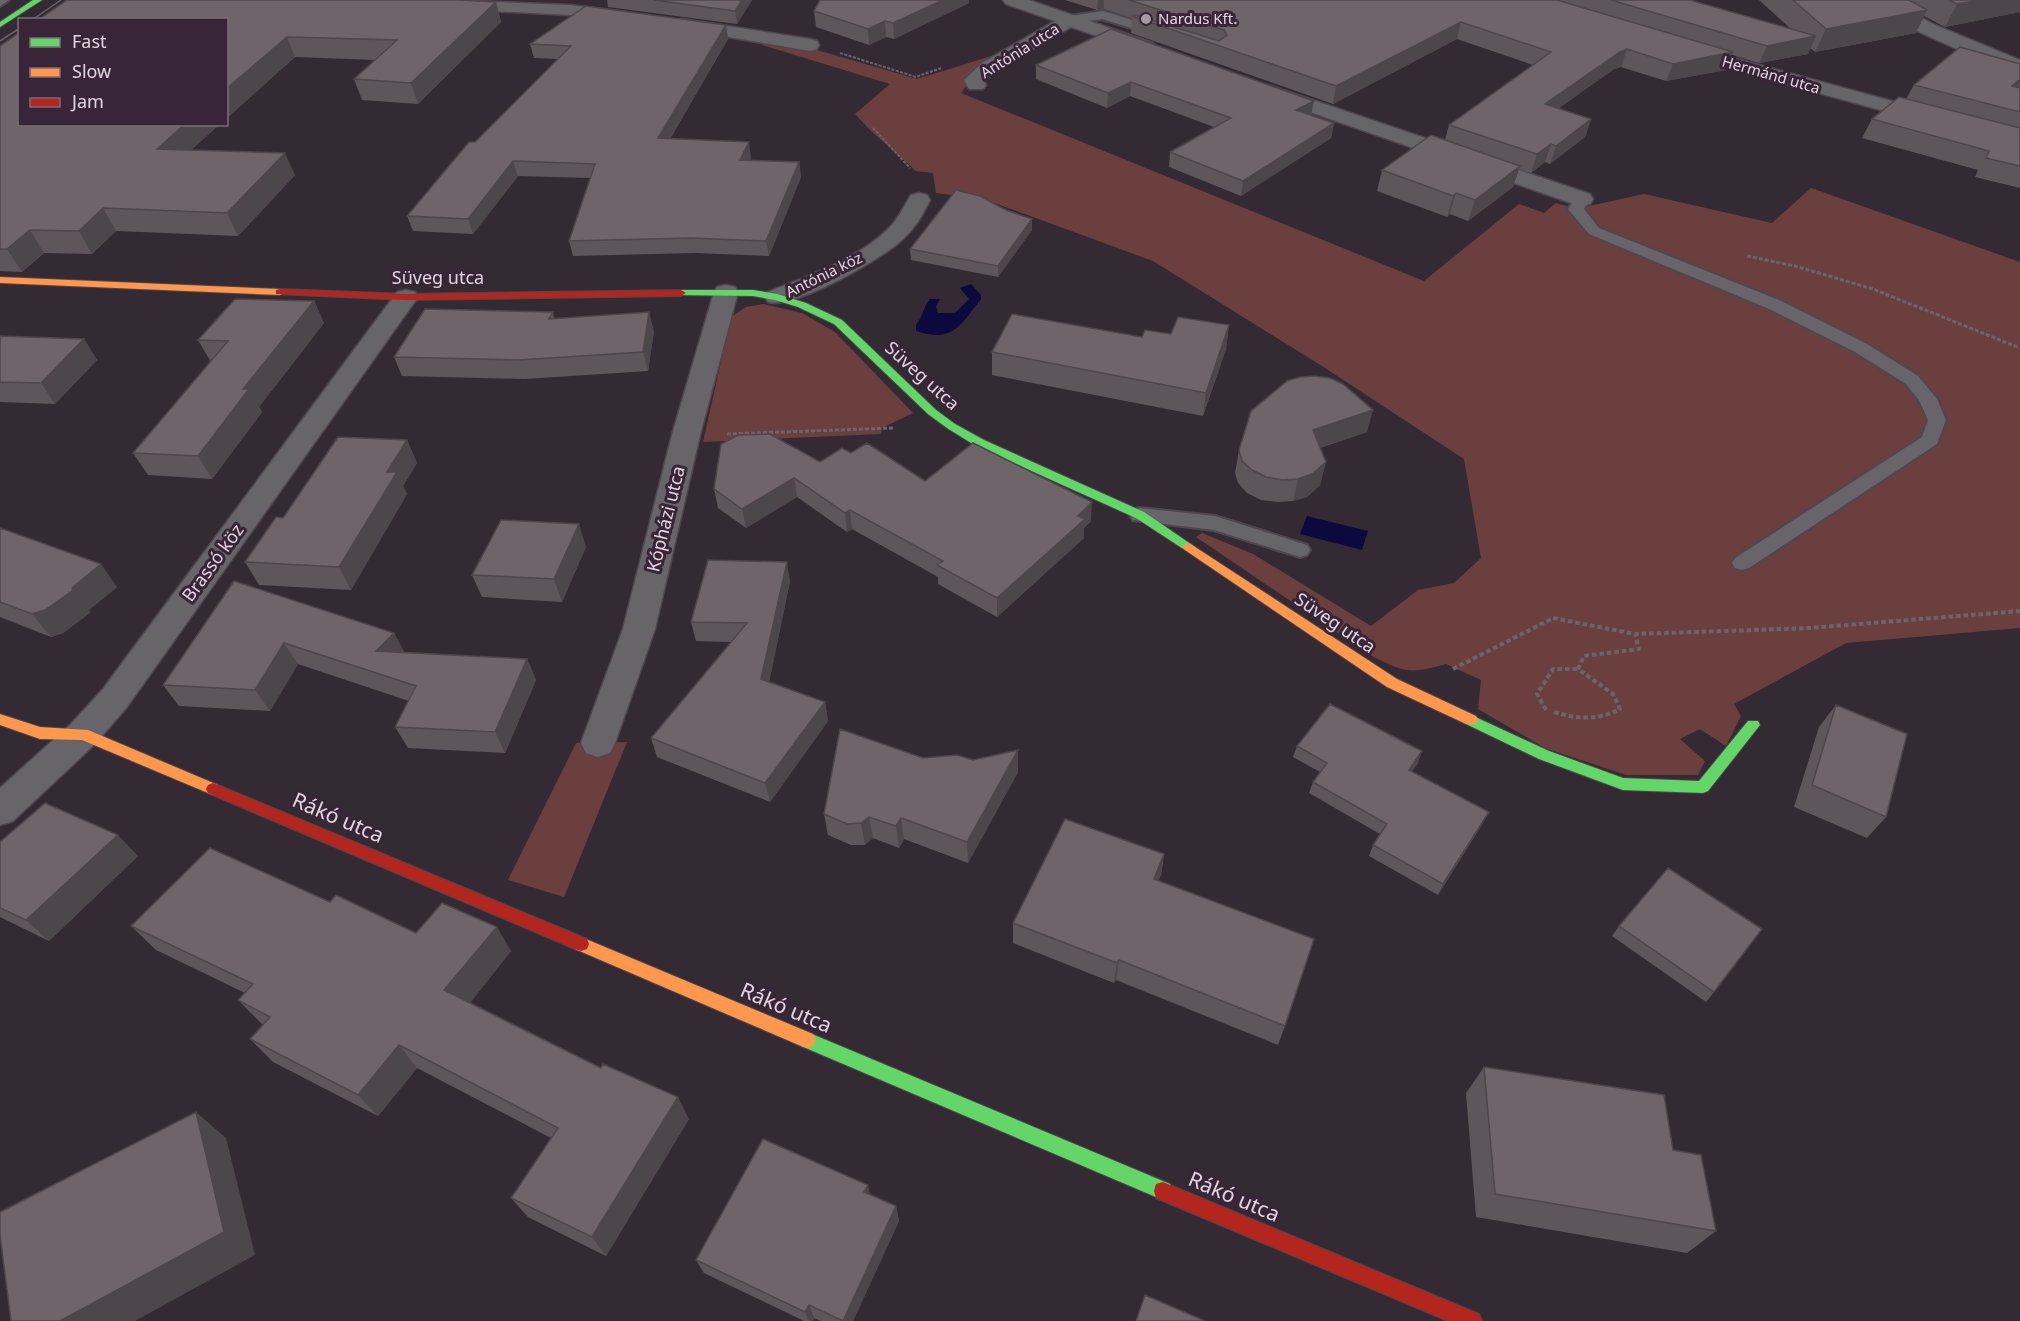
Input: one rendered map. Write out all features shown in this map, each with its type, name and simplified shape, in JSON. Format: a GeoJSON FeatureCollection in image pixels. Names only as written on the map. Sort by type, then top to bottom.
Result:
{"type":"FeatureCollection","features":[{"type":"Feature","properties":{"kind":"street"},"geometry":{"type":"LineString","coordinates":[[0,25],[38,0]]}},
{"type":"Feature","properties":{"kind":"street"},"geometry":{"type":"LineString","coordinates":[[1012,0],[1160,52]]}},
{"type":"Feature","properties":{"kind":"street"},"geometry":{"type":"LineString","coordinates":[[1876,0],[1897,14],[1938,34],[2020,67]]}},
{"type":"Feature","properties":{"kind":"street"},"geometry":{"type":"LineString","coordinates":[[440,3],[570,10],[639,18]]}},
{"type":"Feature","properties":{"kind":"street","name":"Antónia utca"},"geometry":{"type":"LineString","coordinates":[[976,85],[974,80],[989,67],[1070,20]]}},
{"type":"Feature","properties":{"kind":"street"},"geometry":{"type":"LineString","coordinates":[[662,21],[810,45]]}},
{"type":"Feature","properties":{"kind":"street","name":"Hermánd utca"},"geometry":{"type":"LineString","coordinates":[[1669,45],[1794,82],[2020,142]]}},
{"type":"Feature","properties":{"kind":"street"},"geometry":{"type":"LineString","coordinates":[[1249,84],[1582,199]]}},
{"type":"Feature","properties":{"kind":"street","name":"Antónia köz"},"geometry":{"type":"LineString","coordinates":[[777,297],[850,265],[882,244],[907,222],[919,200]]}},
{"type":"Feature","properties":{"kind":"street","name":"Süveg utca"},"geometry":{"type":"LineString","coordinates":[[0,280],[406,297],[726,292],[777,297],[838,322],[933,412],[951,426],[980,443],[1140,515],[1392,683],[1544,755],[1623,784],[1703,787],[1753,725]]}},
{"type":"Feature","properties":{"kind":"street","name":"Kópházi utca"},"geometry":{"type":"LineString","coordinates":[[598,743],[639,629],[686,435],[726,292]]}},
{"type":"Feature","properties":{"kind":"street","name":"Brassó köz"},"geometry":{"type":"LineString","coordinates":[[0,810],[83,734],[115,698],[406,297]]}},
{"type":"Feature","properties":{"kind":"street"},"geometry":{"type":"LineString","coordinates":[[0,718],[40,733],[83,734]]}},
{"type":"Feature","properties":{"kind":"street","name":"Rákó utca"},"geometry":{"type":"LineString","coordinates":[[83,734],[1472,1321]]}},
{"type":"Feature","properties":{"kind":"lane"},"geometry":{"type":"LineString","coordinates":[[1070,20],[1103,15],[1173,37]]}},
{"type":"Feature","properties":{"kind":"lane"},"geometry":{"type":"LineString","coordinates":[[1582,199],[1576,209],[1594,231],[1773,304],[1861,348],[1912,380],[1928,399],[1937,420],[1930,440],[1743,563]]}},
{"type":"Feature","properties":{"kind":"lane"},"geometry":{"type":"LineString","coordinates":[[1140,515],[1215,523],[1300,550]]}},
{"type":"Feature","properties":{"kind":"path"},"geometry":{"type":"LineString","coordinates":[[810,45],[867,60],[916,77],[949,65]]}},
{"type":"Feature","properties":{"kind":"path"},"geometry":{"type":"LineString","coordinates":[[873,128],[913,171],[919,200]]}},
{"type":"Feature","properties":{"kind":"path"},"geometry":{"type":"LineString","coordinates":[[1737,253],[1795,266],[1873,289],[2020,348]]}},
{"type":"Feature","properties":{"kind":"path"},"geometry":{"type":"LineString","coordinates":[[686,435],[951,426]]}},
{"type":"Feature","properties":{"kind":"path"},"geometry":{"type":"LineString","coordinates":[[1419,696],[1455,667],[1553,618],[1635,634],[1810,627],[2020,611]]}},
{"type":"Feature","properties":{"kind":"path"},"geometry":{"type":"LineString","coordinates":[[1578,669],[1584,656],[1639,648],[1635,634]]}},
{"type":"Feature","properties":{"kind":"path"},"geometry":{"type":"LineString","coordinates":[[1493,731],[1498,721],[1514,706],[1546,710],[1576,719],[1604,718],[1620,709],[1612,694],[1578,669],[1553,669],[1537,694],[1546,710]]}},
{"type":"Feature","properties":{"kind":"shaded area"},"geometry":{"type":"Polygon","coordinates":[[[770,40],[810,48],[917,79],[1001,53],[977,71],[961,93],[1424,281],[1519,204],[1544,213],[1556,203],[1576,209],[1644,194],[1772,223],[1811,188],[2020,262],[2020,628],[1846,643],[1734,704],[1741,716],[1726,746],[1700,729],[1680,739],[1705,761],[1698,775],[1626,775],[1545,748],[1478,709],[1481,680],[1446,664],[1408,670],[1372,656],[1196,537],[1202,533],[1253,554],[1371,626],[1418,590],[1454,583],[1481,558],[1464,459],[1322,366],[1153,261],[984,199],[936,193],[933,173],[916,171],[855,114],[890,84],[762,45],[770,40]]]}},
{"type":"Feature","properties":{"kind":"shaded area"},"geometry":{"type":"Polygon","coordinates":[[[971,284],[981,295],[981,299],[961,324],[948,333],[939,335],[916,331],[916,325],[930,299],[940,299],[936,307],[938,313],[955,313],[969,299],[960,288],[971,284]]]}},
{"type":"Feature","properties":{"kind":"shaded area"},"geometry":{"type":"Polygon","coordinates":[[[763,304],[802,313],[835,332],[913,413],[882,428],[881,434],[703,442],[731,317],[746,307],[763,304]]]}},
{"type":"Feature","properties":{"kind":"shaded area"},"geometry":{"type":"Polygon","coordinates":[[[1307,516],[1368,531],[1362,550],[1300,534],[1307,516]]]}},
{"type":"Feature","properties":{"kind":"shaded area"},"geometry":{"type":"Polygon","coordinates":[[[627,742],[564,897],[508,880],[576,743],[627,742]]]}},
{"type":"Feature","properties":{"kind":"building"},"geometry":{"type":"Polygon","coordinates":[[[67,0],[460,0],[496,2],[411,83],[354,79],[397,40],[287,37],[228,87],[228,18],[41,18],[67,0]]]}},
{"type":"Feature","properties":{"kind":"building"},"geometry":{"type":"Polygon","coordinates":[[[654,0],[742,0],[735,11],[654,0]]]}},
{"type":"Feature","properties":{"kind":"building"},"geometry":{"type":"Polygon","coordinates":[[[820,0],[943,0],[893,23],[885,21],[868,29],[814,11],[820,0]]]}},
{"type":"Feature","properties":{"kind":"building"},"geometry":{"type":"Polygon","coordinates":[[[1129,0],[1557,0],[1733,52],[1673,64],[1627,49],[1620,52],[1545,104],[1591,119],[1556,146],[1551,144],[1537,154],[1449,125],[1551,52],[1461,22],[1336,86],[1132,16],[1219,41],[1227,35],[1224,30],[1129,0]]]}},
{"type":"Feature","properties":{"kind":"building"},"geometry":{"type":"Polygon","coordinates":[[[1611,0],[1690,0],[1816,36],[1767,46],[1611,0]]]}},
{"type":"Feature","properties":{"kind":"building"},"geometry":{"type":"Polygon","coordinates":[[[1793,0],[1909,0],[1927,10],[1826,29],[1793,0]]]}},
{"type":"Feature","properties":{"kind":"building"},"geometry":{"type":"Polygon","coordinates":[[[1948,0],[1980,0],[1957,4],[1948,0]]]}},
{"type":"Feature","properties":{"kind":"building"},"geometry":{"type":"Polygon","coordinates":[[[586,6],[726,25],[658,138],[749,142],[740,160],[799,162],[766,241],[691,238],[569,241],[595,164],[513,161],[468,219],[407,216],[469,142],[475,142],[571,46],[530,44],[586,6]]]}},
{"type":"Feature","properties":{"kind":"building"},"geometry":{"type":"Polygon","coordinates":[[[1111,29],[1314,101],[1296,110],[1334,123],[1243,181],[1170,152],[1231,118],[1131,82],[1108,93],[1036,65],[1111,29]]]}},
{"type":"Feature","properties":{"kind":"building"},"geometry":{"type":"Polygon","coordinates":[[[18,33],[18,126],[183,126],[157,149],[285,153],[227,213],[103,208],[79,231],[30,230],[7,249],[0,249],[0,46],[18,33]]]}},
{"type":"Feature","properties":{"kind":"building"},"geometry":{"type":"Polygon","coordinates":[[[1960,47],[2020,64],[2020,79],[2012,86],[2020,88],[2020,112],[1914,85],[1960,47]]]}},
{"type":"Feature","properties":{"kind":"building"},"geometry":{"type":"Polygon","coordinates":[[[1899,97],[2020,128],[2020,166],[1986,158],[1989,151],[1872,119],[1899,97]]]}},
{"type":"Feature","properties":{"kind":"building"},"geometry":{"type":"Polygon","coordinates":[[[1431,135],[1520,166],[1475,200],[1456,193],[1453,196],[1382,170],[1431,135]]]}},
{"type":"Feature","properties":{"kind":"building"},"geometry":{"type":"Polygon","coordinates":[[[956,190],[980,196],[1006,210],[1032,219],[998,266],[910,249],[956,190]]]}},
{"type":"Feature","properties":{"kind":"building"},"geometry":{"type":"Polygon","coordinates":[[[235,299],[314,301],[243,389],[249,389],[198,456],[133,453],[228,341],[198,340],[235,299]]]}},
{"type":"Feature","properties":{"kind":"building"},"geometry":{"type":"Polygon","coordinates":[[[425,309],[553,312],[549,319],[649,312],[643,352],[518,360],[394,357],[425,309]]]}},
{"type":"Feature","properties":{"kind":"building"},"geometry":{"type":"Polygon","coordinates":[[[1012,314],[1142,337],[1145,330],[1171,334],[1178,317],[1229,325],[1206,393],[992,352],[1012,314]]]}},
{"type":"Feature","properties":{"kind":"building"},"geometry":{"type":"Polygon","coordinates":[[[0,336],[84,339],[41,383],[0,382],[0,336]]]}},
{"type":"Feature","properties":{"kind":"building"},"geometry":{"type":"Polygon","coordinates":[[[1315,376],[1330,378],[1343,384],[1373,410],[1313,430],[1326,462],[1312,474],[1298,479],[1282,480],[1266,477],[1252,470],[1242,461],[1239,450],[1251,411],[1287,381],[1315,376]]]}},
{"type":"Feature","properties":{"kind":"building"},"geometry":{"type":"Polygon","coordinates":[[[770,434],[820,462],[842,448],[851,453],[867,443],[925,481],[973,443],[1092,502],[1078,516],[1085,519],[997,598],[937,565],[943,561],[850,510],[845,513],[794,478],[742,509],[714,489],[721,444],[738,435],[770,434]]]}},
{"type":"Feature","properties":{"kind":"building"},"geometry":{"type":"Polygon","coordinates":[[[338,437],[407,440],[387,472],[397,472],[339,567],[245,562],[276,517],[283,518],[338,437]]]}},
{"type":"Feature","properties":{"kind":"building"},"geometry":{"type":"Polygon","coordinates":[[[501,520],[579,524],[554,579],[472,575],[501,520]]]}},
{"type":"Feature","properties":{"kind":"building"},"geometry":{"type":"Polygon","coordinates":[[[0,528],[101,564],[72,588],[72,591],[45,610],[32,614],[0,602],[0,528]]]}},
{"type":"Feature","properties":{"kind":"building"},"geometry":{"type":"Polygon","coordinates":[[[708,560],[787,562],[761,679],[825,702],[765,783],[651,738],[747,623],[691,622],[708,560]]]}},
{"type":"Feature","properties":{"kind":"building"},"geometry":{"type":"Polygon","coordinates":[[[234,581],[394,633],[376,651],[527,659],[495,732],[395,727],[416,686],[284,643],[255,690],[163,685],[234,581]]]}},
{"type":"Feature","properties":{"kind":"building"},"geometry":{"type":"Polygon","coordinates":[[[1330,704],[1422,751],[1409,770],[1489,812],[1443,884],[1373,845],[1387,824],[1313,782],[1327,763],[1297,746],[1330,704]]]}},
{"type":"Feature","properties":{"kind":"building"},"geometry":{"type":"Polygon","coordinates":[[[1836,705],[1907,734],[1886,817],[1812,785],[1836,705]]]}},
{"type":"Feature","properties":{"kind":"building"},"geometry":{"type":"Polygon","coordinates":[[[840,729],[923,758],[957,755],[973,760],[1018,750],[967,842],[901,818],[896,826],[869,817],[861,823],[847,824],[824,814],[840,729]]]}},
{"type":"Feature","properties":{"kind":"building"},"geometry":{"type":"Polygon","coordinates":[[[45,803],[118,835],[26,920],[0,908],[0,842],[45,803]]]}},
{"type":"Feature","properties":{"kind":"building"},"geometry":{"type":"Polygon","coordinates":[[[1065,819],[1164,854],[1154,879],[1314,939],[1285,1026],[1119,960],[1117,963],[1013,923],[1065,819]]]}},
{"type":"Feature","properties":{"kind":"building"},"geometry":{"type":"Polygon","coordinates":[[[210,848],[330,902],[336,895],[416,933],[442,903],[497,927],[444,990],[601,1068],[603,1064],[678,1097],[592,1237],[511,1198],[558,1128],[399,1045],[358,1095],[250,1039],[270,1017],[238,1000],[253,984],[131,926],[210,848]]]}},
{"type":"Feature","properties":{"kind":"building"},"geometry":{"type":"Polygon","coordinates":[[[1668,868],[1762,929],[1714,992],[1619,926],[1668,868]]]}},
{"type":"Feature","properties":{"kind":"building"},"geometry":{"type":"Polygon","coordinates":[[[1484,1067],[1664,1095],[1673,1150],[1701,1155],[1716,1231],[1495,1194],[1484,1067]]]}},
{"type":"Feature","properties":{"kind":"building"},"geometry":{"type":"Polygon","coordinates":[[[196,1112],[224,1232],[60,1321],[11,1321],[0,1235],[0,1212],[196,1112]]]}},
{"type":"Feature","properties":{"kind":"building"},"geometry":{"type":"Polygon","coordinates":[[[763,1139],[868,1185],[864,1192],[896,1206],[843,1321],[809,1305],[805,1312],[696,1260],[763,1139]]]}},
{"type":"Feature","properties":{"kind":"building"},"geometry":{"type":"Polygon","coordinates":[[[1145,1295],[1205,1321],[1136,1321],[1145,1295]]]}},
{"type":"Feature","properties":{"kind":"tram line"},"geometry":{"type":"LineString","coordinates":[[35,18],[61,0]]}},
{"type":"Feature","properties":{"kind":"tram line"},"geometry":{"type":"LineString","coordinates":[[0,41],[18,29]]}},
{"type":"Feature","properties":{"kind":"traffic: fast"},"geometry":{"type":"LineString","coordinates":[[0,25],[38,0]]}},
{"type":"Feature","properties":{"kind":"traffic: fast"},"geometry":{"type":"LineString","coordinates":[[681,293],[753,293],[777,297],[802,305],[838,322],[932,412],[951,426],[980,443],[1140,515],[1189,547]]}},
{"type":"Feature","properties":{"kind":"traffic: fast"},"geometry":{"type":"LineString","coordinates":[[1471,720],[1544,755],[1623,784],[1703,787],[1753,725]]}},
{"type":"Feature","properties":{"kind":"traffic: fast"},"geometry":{"type":"LineString","coordinates":[[807,1040],[1163,1191]]}},
{"type":"Feature","properties":{"kind":"traffic: slow"},"geometry":{"type":"LineString","coordinates":[[0,280],[280,292]]}},
{"type":"Feature","properties":{"kind":"traffic: slow"},"geometry":{"type":"LineString","coordinates":[[1189,547],[1392,683],[1471,720]]}},
{"type":"Feature","properties":{"kind":"traffic: slow"},"geometry":{"type":"LineString","coordinates":[[0,719],[40,733],[83,734],[213,789]]}},
{"type":"Feature","properties":{"kind":"traffic: slow"},"geometry":{"type":"LineString","coordinates":[[581,944],[807,1040]]}},
{"type":"Feature","properties":{"kind":"traffic: jam"},"geometry":{"type":"LineString","coordinates":[[280,292],[406,297],[681,293]]}},
{"type":"Feature","properties":{"kind":"traffic: jam"},"geometry":{"type":"LineString","coordinates":[[213,789],[581,944]]}},
{"type":"Feature","properties":{"kind":"traffic: jam"},"geometry":{"type":"LineString","coordinates":[[1163,1191],[1472,1321]]}},
{"type":"Feature","properties":{"kind":"place","name":"Nardus Kft."},"geometry":{"type":"Point","coordinates":[1146,19]}}]}
